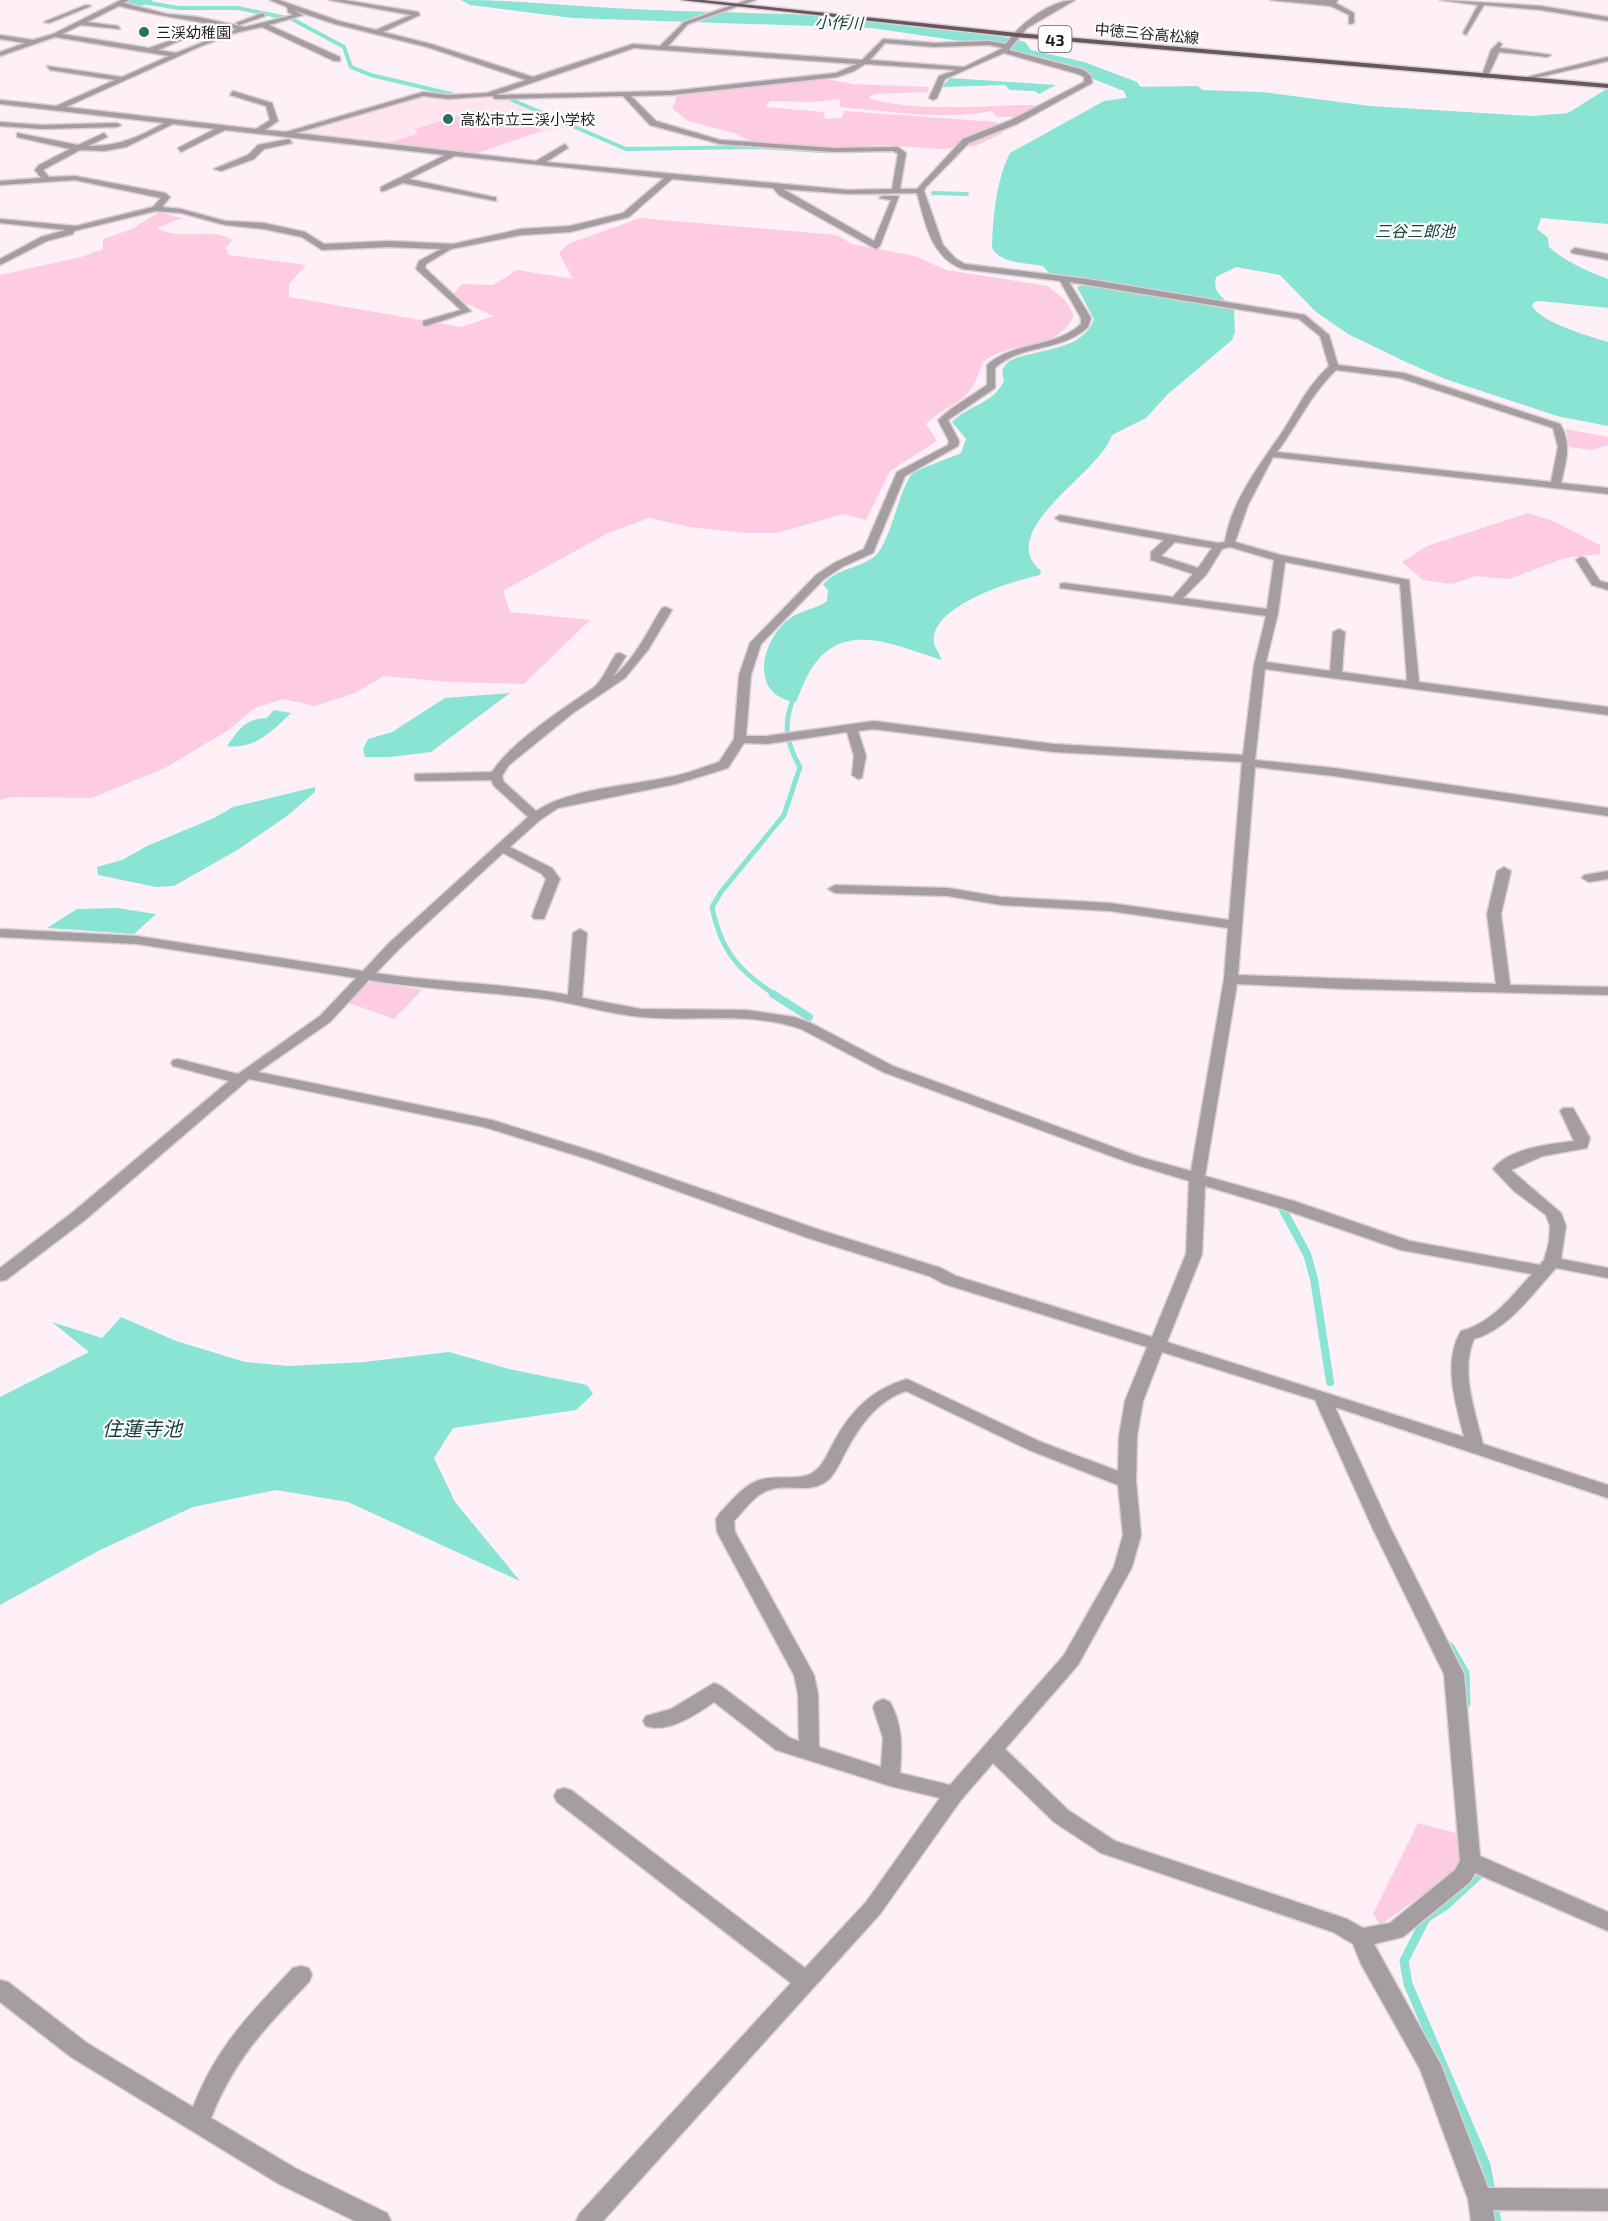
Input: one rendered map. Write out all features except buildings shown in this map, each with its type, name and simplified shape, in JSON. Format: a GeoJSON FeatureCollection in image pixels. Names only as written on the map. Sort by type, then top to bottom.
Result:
{"type":"FeatureCollection","features":[{"type":"Feature","properties":{"kind":"main road","name":"中徳三谷高松線"},"geometry":{"type":"LineString","coordinates":[[684,0],[1017,36],[1608,86]]}},
{"type":"Feature","properties":{"kind":"street"},"geometry":{"type":"LineString","coordinates":[[273,0],[375,33],[442,49],[534,80]]}},
{"type":"Feature","properties":{"kind":"street"},"geometry":{"type":"LineString","coordinates":[[332,0],[418,14],[375,33]]}},
{"type":"Feature","properties":{"kind":"street"},"geometry":{"type":"LineString","coordinates":[[662,48],[686,23],[753,0]]}},
{"type":"Feature","properties":{"kind":"street"},"geometry":{"type":"LineString","coordinates":[[933,98],[942,78],[967,69],[1007,46],[1042,14],[1072,0]]}},
{"type":"Feature","properties":{"kind":"street"},"geometry":{"type":"LineString","coordinates":[[1273,0],[1334,2],[1352,14],[1351,23]]}},
{"type":"Feature","properties":{"kind":"street"},"geometry":{"type":"LineString","coordinates":[[1443,0],[1580,13],[1608,19]]}},
{"type":"Feature","properties":{"kind":"street"},"geometry":{"type":"LineString","coordinates":[[0,54],[55,35],[123,2],[167,16],[212,21],[246,29]]}},
{"type":"Feature","properties":{"kind":"street"},"geometry":{"type":"LineString","coordinates":[[1466,33],[1479,2]]}},
{"type":"Feature","properties":{"kind":"street"},"geometry":{"type":"LineString","coordinates":[[46,22],[88,6]]}},
{"type":"Feature","properties":{"kind":"street"},"geometry":{"type":"LineString","coordinates":[[56,109],[177,55],[246,29],[265,26],[300,15],[290,11],[290,7]]}},
{"type":"Feature","properties":{"kind":"street"},"geometry":{"type":"LineString","coordinates":[[212,21],[231,15]]}},
{"type":"Feature","properties":{"kind":"street"},"geometry":{"type":"LineString","coordinates":[[231,25],[263,15]]}},
{"type":"Feature","properties":{"kind":"street"},"geometry":{"type":"LineString","coordinates":[[61,17],[118,28]]}},
{"type":"Feature","properties":{"kind":"street"},"geometry":{"type":"LineString","coordinates":[[265,26],[337,59]]}},
{"type":"Feature","properties":{"kind":"street"},"geometry":{"type":"LineString","coordinates":[[151,50],[192,34]]}},
{"type":"Feature","properties":{"kind":"street"},"geometry":{"type":"LineString","coordinates":[[55,35],[177,55]]}},
{"type":"Feature","properties":{"kind":"street"},"geometry":{"type":"LineString","coordinates":[[0,37],[34,42]]}},
{"type":"Feature","properties":{"kind":"street"},"geometry":{"type":"LineString","coordinates":[[0,102],[307,138],[537,164],[848,192],[895,192],[920,191],[966,141],[1014,122],[1090,80],[1081,72],[1015,56],[1007,46],[989,43],[935,45],[883,41],[866,62],[850,72],[837,75],[671,93],[624,93],[547,98],[423,94],[284,135]]}},
{"type":"Feature","properties":{"kind":"street"},"geometry":{"type":"LineString","coordinates":[[478,97],[633,46],[967,69]]}},
{"type":"Feature","properties":{"kind":"street"},"geometry":{"type":"LineString","coordinates":[[1484,76],[1497,46],[1547,55]]}},
{"type":"Feature","properties":{"kind":"street"},"geometry":{"type":"LineString","coordinates":[[1523,79],[1608,59]]}},
{"type":"Feature","properties":{"kind":"street"},"geometry":{"type":"LineString","coordinates":[[50,68],[122,79]]}},
{"type":"Feature","properties":{"kind":"street"},"geometry":{"type":"LineString","coordinates":[[233,93],[272,108],[274,121],[256,132]]}},
{"type":"Feature","properties":{"kind":"street"},"geometry":{"type":"LineString","coordinates":[[624,93],[653,123],[720,142],[834,150],[895,149],[902,153],[903,160],[895,192]]}},
{"type":"Feature","properties":{"kind":"street"},"geometry":{"type":"LineString","coordinates":[[20,135],[37,141],[83,147],[119,146],[171,122]]}},
{"type":"Feature","properties":{"kind":"street"},"geometry":{"type":"LineString","coordinates":[[0,124],[42,127],[109,124],[155,131]]}},
{"type":"Feature","properties":{"kind":"street"},"geometry":{"type":"LineString","coordinates":[[181,150],[223,128]]}},
{"type":"Feature","properties":{"kind":"street"},"geometry":{"type":"LineString","coordinates":[[45,178],[39,170],[42,167],[104,135]]}},
{"type":"Feature","properties":{"kind":"street"},"geometry":{"type":"LineString","coordinates":[[218,169],[251,157],[261,147],[307,138]]}},
{"type":"Feature","properties":{"kind":"street"},"geometry":{"type":"LineString","coordinates":[[537,164],[565,146]]}},
{"type":"Feature","properties":{"kind":"street"},"geometry":{"type":"LineString","coordinates":[[384,189],[453,154]]}},
{"type":"Feature","properties":{"kind":"street"},"geometry":{"type":"LineString","coordinates":[[426,323],[467,311],[420,269],[422,263],[435,254],[453,247],[521,232],[570,229],[626,215],[671,176]]}},
{"type":"Feature","properties":{"kind":"street"},"geometry":{"type":"LineString","coordinates":[[0,183],[45,178],[75,178],[166,197],[156,209]]}},
{"type":"Feature","properties":{"kind":"street"},"geometry":{"type":"LineString","coordinates":[[401,180],[493,199]]}},
{"type":"Feature","properties":{"kind":"street"},"geometry":{"type":"LineString","coordinates":[[776,186],[782,193],[876,246],[896,198],[861,198],[848,192]]}},
{"type":"Feature","properties":{"kind":"street"},"geometry":{"type":"LineString","coordinates":[[920,191],[939,248],[956,264],[974,269],[1087,282],[1302,317],[1324,335],[1334,367]]}},
{"type":"Feature","properties":{"kind":"street"},"geometry":{"type":"LineString","coordinates":[[0,261],[44,239],[156,209],[181,211],[225,223],[264,226],[305,234],[322,247],[389,244],[453,247]]}},
{"type":"Feature","properties":{"kind":"street"},"geometry":{"type":"LineString","coordinates":[[0,221],[76,229]]}},
{"type":"Feature","properties":{"kind":"street"},"geometry":{"type":"LineString","coordinates":[[1575,251],[1608,257]]}},
{"type":"Feature","properties":{"kind":"street"},"geometry":{"type":"LineString","coordinates":[[0,1276],[79,1216],[244,1077],[326,1019],[365,974],[535,817],[554,806],[572,800],[709,771],[724,765],[740,739],[749,659],[756,644],[767,630],[828,571],[869,551],[901,474],[953,446],[954,441],[943,420],[954,411],[973,403],[992,386],[990,367],[995,362],[1014,353],[1056,344],[1071,337],[1085,325],[1086,318],[1063,279]]}},
{"type":"Feature","properties":{"kind":"street"},"geometry":{"type":"LineString","coordinates":[[1176,601],[1183,590],[1210,565],[1224,545],[1270,454],[1287,432],[1315,385],[1334,367]]}},
{"type":"Feature","properties":{"kind":"street"},"geometry":{"type":"LineString","coordinates":[[1334,367],[1401,375],[1557,426],[1563,435],[1563,446],[1556,484]]}},
{"type":"Feature","properties":{"kind":"street"},"geometry":{"type":"LineString","coordinates":[[1270,454],[1608,491]]}},
{"type":"Feature","properties":{"kind":"street"},"geometry":{"type":"LineString","coordinates":[[1060,518],[1224,545],[1405,582],[1413,685]]}},
{"type":"Feature","properties":{"kind":"street"},"geometry":{"type":"LineString","coordinates":[[1173,538],[1156,552],[1155,558],[1202,573]]}},
{"type":"Feature","properties":{"kind":"street"},"geometry":{"type":"LineString","coordinates":[[588,2221],[873,1908],[954,1794],[1071,1660],[1124,1567],[1132,1534],[1127,1480],[1128,1436],[1134,1401],[1154,1345],[1194,1254],[1197,1179],[1232,979],[1248,761],[1260,665],[1272,613],[1280,558]]}},
{"type":"Feature","properties":{"kind":"street"},"geometry":{"type":"LineString","coordinates":[[1581,560],[1596,583],[1608,587]]}},
{"type":"Feature","properties":{"kind":"street"},"geometry":{"type":"LineString","coordinates":[[1064,586],[1272,613]]}},
{"type":"Feature","properties":{"kind":"street"},"geometry":{"type":"LineString","coordinates":[[592,693],[611,685],[625,672],[651,638],[666,610]]}},
{"type":"Feature","properties":{"kind":"street"},"geometry":{"type":"LineString","coordinates":[[1336,675],[1339,633]]}},
{"type":"Feature","properties":{"kind":"street"},"geometry":{"type":"LineString","coordinates":[[535,817],[498,783],[496,776],[504,764],[604,684],[620,656]]}},
{"type":"Feature","properties":{"kind":"street"},"geometry":{"type":"LineString","coordinates":[[1260,665],[1608,711]]}},
{"type":"Feature","properties":{"kind":"street"},"geometry":{"type":"LineString","coordinates":[[740,739],[767,740],[851,727],[889,727],[1054,748],[1248,761],[1608,812]]}},
{"type":"Feature","properties":{"kind":"street"},"geometry":{"type":"LineString","coordinates":[[851,727],[860,756],[858,775]]}},
{"type":"Feature","properties":{"kind":"street"},"geometry":{"type":"LineString","coordinates":[[418,777],[496,776]]}},
{"type":"Feature","properties":{"kind":"street"},"geometry":{"type":"LineString","coordinates":[[503,848],[547,871],[553,879],[539,916]]}},
{"type":"Feature","properties":{"kind":"street"},"geometry":{"type":"LineString","coordinates":[[1503,988],[1494,914],[1504,871]]}},
{"type":"Feature","properties":{"kind":"street"},"geometry":{"type":"LineString","coordinates":[[1589,878],[1608,875]]}},
{"type":"Feature","properties":{"kind":"street"},"geometry":{"type":"LineString","coordinates":[[835,889],[948,892],[1001,901],[1110,907],[1235,925]]}},
{"type":"Feature","properties":{"kind":"street"},"geometry":{"type":"LineString","coordinates":[[0,933],[138,940],[428,985],[504,990],[575,1000],[641,1013],[747,1014],[789,1020],[806,1026],[888,1069],[1136,1160],[1288,1205],[1407,1246],[1548,1267],[1608,1273]]}},
{"type":"Feature","properties":{"kind":"street"},"geometry":{"type":"LineString","coordinates":[[575,1000],[580,933]]}},
{"type":"Feature","properties":{"kind":"street"},"geometry":{"type":"LineString","coordinates":[[1232,979],[1346,985],[1608,991]]}},
{"type":"Feature","properties":{"kind":"street"},"geometry":{"type":"LineString","coordinates":[[178,1063],[244,1077],[369,1097],[498,1127],[596,1157],[814,1234],[935,1272],[951,1280],[1475,1445],[1608,1492]]}},
{"type":"Feature","properties":{"kind":"street"},"geometry":{"type":"LineString","coordinates":[[1475,1445],[1460,1385],[1462,1343],[1467,1335],[1482,1331],[1496,1323],[1548,1267],[1558,1226],[1553,1213],[1501,1169],[1510,1162],[1543,1150],[1582,1145],[1582,1138],[1568,1111]]}},
{"type":"Feature","properties":{"kind":"street"},"geometry":{"type":"LineString","coordinates":[[809,1751],[808,1694],[804,1675],[726,1532],[725,1519],[742,1501],[763,1484],[801,1483],[817,1478],[828,1468],[856,1417],[892,1388],[907,1385],[1035,1446],[1127,1480]]}},
{"type":"Feature","properties":{"kind":"street"},"geometry":{"type":"LineString","coordinates":[[1322,1396],[1382,1527],[1454,1674],[1470,1861],[1463,1876],[1396,1931],[1361,1938]]}},
{"type":"Feature","properties":{"kind":"street"},"geometry":{"type":"LineString","coordinates":[[653,1721],[669,1719],[693,1707],[714,1691],[783,1744],[890,1778],[954,1794]]}},
{"type":"Feature","properties":{"kind":"street"},"geometry":{"type":"LineString","coordinates":[[883,1707],[893,1738],[890,1778]]}},
{"type":"Feature","properties":{"kind":"street"},"geometry":{"type":"LineString","coordinates":[[993,1750],[1069,1824],[1089,1838],[1108,1847],[1340,1925],[1361,1938],[1369,1958],[1430,2065],[1482,2206],[1509,2199],[1608,2200]]}},
{"type":"Feature","properties":{"kind":"street"},"geometry":{"type":"LineString","coordinates":[[564,1796],[807,1982]]}},
{"type":"Feature","properties":{"kind":"street"},"geometry":{"type":"LineString","coordinates":[[1470,1861],[1608,1922]]}},
{"type":"Feature","properties":{"kind":"street"},"geometry":{"type":"LineString","coordinates":[[198,2122],[214,2082],[245,2034],[301,1975]]}},
{"type":"Feature","properties":{"kind":"street"},"geometry":{"type":"LineString","coordinates":[[0,1989],[80,2050],[286,2176],[379,2221]]}},
{"type":"Feature","properties":{"kind":"shaded area"},"geometry":{"type":"Polygon","coordinates":[[[826,79],[853,84],[929,87],[928,92],[873,94],[868,98],[887,103],[929,107],[1037,105],[1016,117],[997,117],[992,111],[954,115],[897,113],[840,107],[840,99],[814,102],[770,101],[765,107],[823,112],[825,119],[842,118],[844,111],[996,122],[1003,133],[975,146],[940,149],[882,145],[832,148],[750,141],[734,133],[688,121],[672,108],[676,101],[675,97],[687,94],[826,79]]]}},
{"type":"Feature","properties":{"kind":"shaded area","name":"高松市立三渓小学校"},"geometry":{"type":"Polygon","coordinates":[[[421,95],[509,100],[574,126],[527,136],[476,155],[300,135],[292,132],[421,95]]]}},
{"type":"Feature","properties":{"kind":"shaded area"},"geometry":{"type":"Polygon","coordinates":[[[480,109],[501,117],[510,115],[543,130],[474,154],[384,144],[418,134],[415,129],[480,109]]]}},
{"type":"Feature","properties":{"kind":"shaded area"},"geometry":{"type":"Polygon","coordinates":[[[159,212],[182,218],[157,228],[176,234],[224,236],[232,240],[226,248],[229,255],[306,265],[289,284],[289,297],[461,327],[494,316],[451,297],[462,284],[493,285],[517,270],[573,279],[559,253],[568,244],[640,218],[837,235],[852,244],[915,256],[946,270],[1048,286],[1065,300],[1074,315],[1067,327],[1046,341],[1007,350],[983,362],[974,384],[965,396],[926,424],[937,441],[890,471],[866,520],[843,514],[777,533],[746,533],[690,527],[649,518],[608,533],[503,591],[510,612],[590,620],[524,684],[450,682],[384,676],[355,693],[315,706],[283,699],[255,708],[227,731],[165,768],[92,798],[11,797],[0,800],[0,275],[81,257],[103,249],[103,239],[132,229],[159,212]]]}},
{"type":"Feature","properties":{"kind":"shaded area"},"geometry":{"type":"Polygon","coordinates":[[[1566,429],[1608,437],[1608,445],[1592,450],[1569,447],[1566,429]]]}},
{"type":"Feature","properties":{"kind":"shaded area"},"geometry":{"type":"Polygon","coordinates":[[[1528,513],[1553,521],[1600,545],[1600,554],[1565,558],[1509,579],[1476,576],[1452,584],[1423,580],[1402,562],[1427,546],[1528,513]]]}},
{"type":"Feature","properties":{"kind":"shaded area"},"geometry":{"type":"Polygon","coordinates":[[[375,981],[422,990],[394,1019],[349,1003],[365,984],[375,981]]]}},
{"type":"Feature","properties":{"kind":"shaded area"},"geometry":{"type":"Polygon","coordinates":[[[1418,1823],[1456,1833],[1462,1857],[1459,1869],[1380,1925],[1373,1914],[1418,1823]]]}},
{"type":"Feature","properties":{"kind":"water"},"geometry":{"type":"Polygon","coordinates":[[[950,78],[1056,85],[1039,94],[1035,91],[1010,90],[1005,85],[942,87],[950,78]]]}},
{"type":"Feature","properties":{"kind":"water","name":"三谷三郎池"},"geometry":{"type":"Polygon","coordinates":[[[1198,86],[1202,90],[1262,92],[1370,106],[1532,116],[1568,113],[1608,88],[1608,224],[1541,218],[1537,229],[1548,238],[1549,247],[1562,257],[1608,279],[1608,308],[1540,301],[1534,302],[1532,306],[1545,318],[1555,323],[1608,342],[1608,426],[1557,416],[1445,379],[1348,334],[1316,312],[1280,275],[1236,267],[1216,277],[1215,283],[1217,291],[1234,309],[1235,332],[1232,340],[1168,394],[1146,418],[1112,435],[1104,450],[1039,520],[1030,538],[1030,555],[1041,571],[1040,575],[993,589],[975,597],[945,618],[936,630],[934,643],[942,660],[890,644],[872,640],[856,640],[840,644],[825,653],[812,668],[796,702],[781,698],[771,690],[765,679],[764,667],[771,641],[779,629],[793,616],[827,601],[828,590],[823,585],[828,579],[875,556],[890,530],[906,483],[911,475],[961,453],[966,439],[952,422],[994,395],[1004,381],[1003,370],[1009,361],[1057,348],[1080,338],[1094,319],[1077,287],[1086,284],[1085,280],[1049,273],[1043,266],[1008,260],[992,248],[998,187],[1010,153],[1104,101],[1132,97],[1128,87],[1198,86]]]}},
{"type":"Feature","properties":{"kind":"water"},"geometry":{"type":"Polygon","coordinates":[[[510,693],[431,752],[391,757],[365,757],[363,749],[368,739],[392,732],[445,698],[510,693]]]}},
{"type":"Feature","properties":{"kind":"water"},"geometry":{"type":"Polygon","coordinates":[[[274,710],[291,713],[255,742],[227,746],[243,726],[253,720],[267,718],[274,710]]]}},
{"type":"Feature","properties":{"kind":"water"},"geometry":{"type":"Polygon","coordinates":[[[315,787],[315,792],[287,816],[239,849],[174,886],[156,887],[98,875],[97,867],[122,860],[147,846],[214,818],[233,807],[315,787]]]}},
{"type":"Feature","properties":{"kind":"water"},"geometry":{"type":"Polygon","coordinates":[[[117,908],[156,914],[134,934],[47,928],[77,909],[117,908]]]}},
{"type":"Feature","properties":{"kind":"water","name":"住蓮寺池"},"geometry":{"type":"Polygon","coordinates":[[[121,1317],[176,1341],[245,1362],[288,1366],[364,1362],[449,1352],[509,1369],[587,1385],[593,1394],[576,1410],[453,1428],[434,1458],[455,1502],[520,1581],[348,1502],[276,1490],[193,1507],[100,1550],[0,1605],[0,1397],[89,1352],[52,1322],[102,1338],[121,1317]]]}},
{"type":"Feature","properties":{"kind":"waterway","name":"小作川"},"geometry":{"type":"LineString","coordinates":[[127,0],[144,0]]}},
{"type":"Feature","properties":{"kind":"waterway","name":"小作川"},"geometry":{"type":"LineString","coordinates":[[470,0],[573,13],[872,23],[1001,42],[1019,46],[1024,54],[1084,68],[1116,83],[1130,86],[1137,96],[1151,136]]}},
{"type":"Feature","properties":{"kind":"waterway"},"geometry":{"type":"LineString","coordinates":[[136,1],[179,8],[238,8],[282,17]]}},
{"type":"Feature","properties":{"kind":"waterway"},"geometry":{"type":"LineString","coordinates":[[292,19],[344,47],[351,67],[371,75],[451,94]]}},
{"type":"Feature","properties":{"kind":"waterway"},"geometry":{"type":"LineString","coordinates":[[512,100],[626,149],[759,147],[823,151]]}},
{"type":"Feature","properties":{"kind":"waterway"},"geometry":{"type":"LineString","coordinates":[[933,193],[967,194]]}},
{"type":"Feature","properties":{"kind":"waterway"},"geometry":{"type":"LineString","coordinates":[[775,995],[751,977],[733,958],[720,936],[712,907],[721,892],[784,815],[800,767],[789,743],[787,727],[792,702]]}},
{"type":"Feature","properties":{"kind":"waterway"},"geometry":{"type":"LineString","coordinates":[[773,994],[809,1017]]}},
{"type":"Feature","properties":{"kind":"waterway"},"geometry":{"type":"LineString","coordinates":[[1283,1210],[1307,1254],[1314,1279],[1330,1382]]}},
{"type":"Feature","properties":{"kind":"waterway"},"geometry":{"type":"LineString","coordinates":[[1450,1647],[1465,1673],[1466,1704]]}},
{"type":"Feature","properties":{"kind":"waterway"},"geometry":{"type":"LineString","coordinates":[[1482,1872],[1445,1906],[1426,1918],[1404,1961],[1408,1984],[1486,2165],[1497,2221]]}},
{"type":"Feature","properties":{"kind":"place","name":"三渓幼稚園"},"geometry":{"type":"Point","coordinates":[144,32]}},
{"type":"Feature","properties":{"kind":"place","name":"高松市立三渓小学校"},"geometry":{"type":"Point","coordinates":[448,119]}}]}
